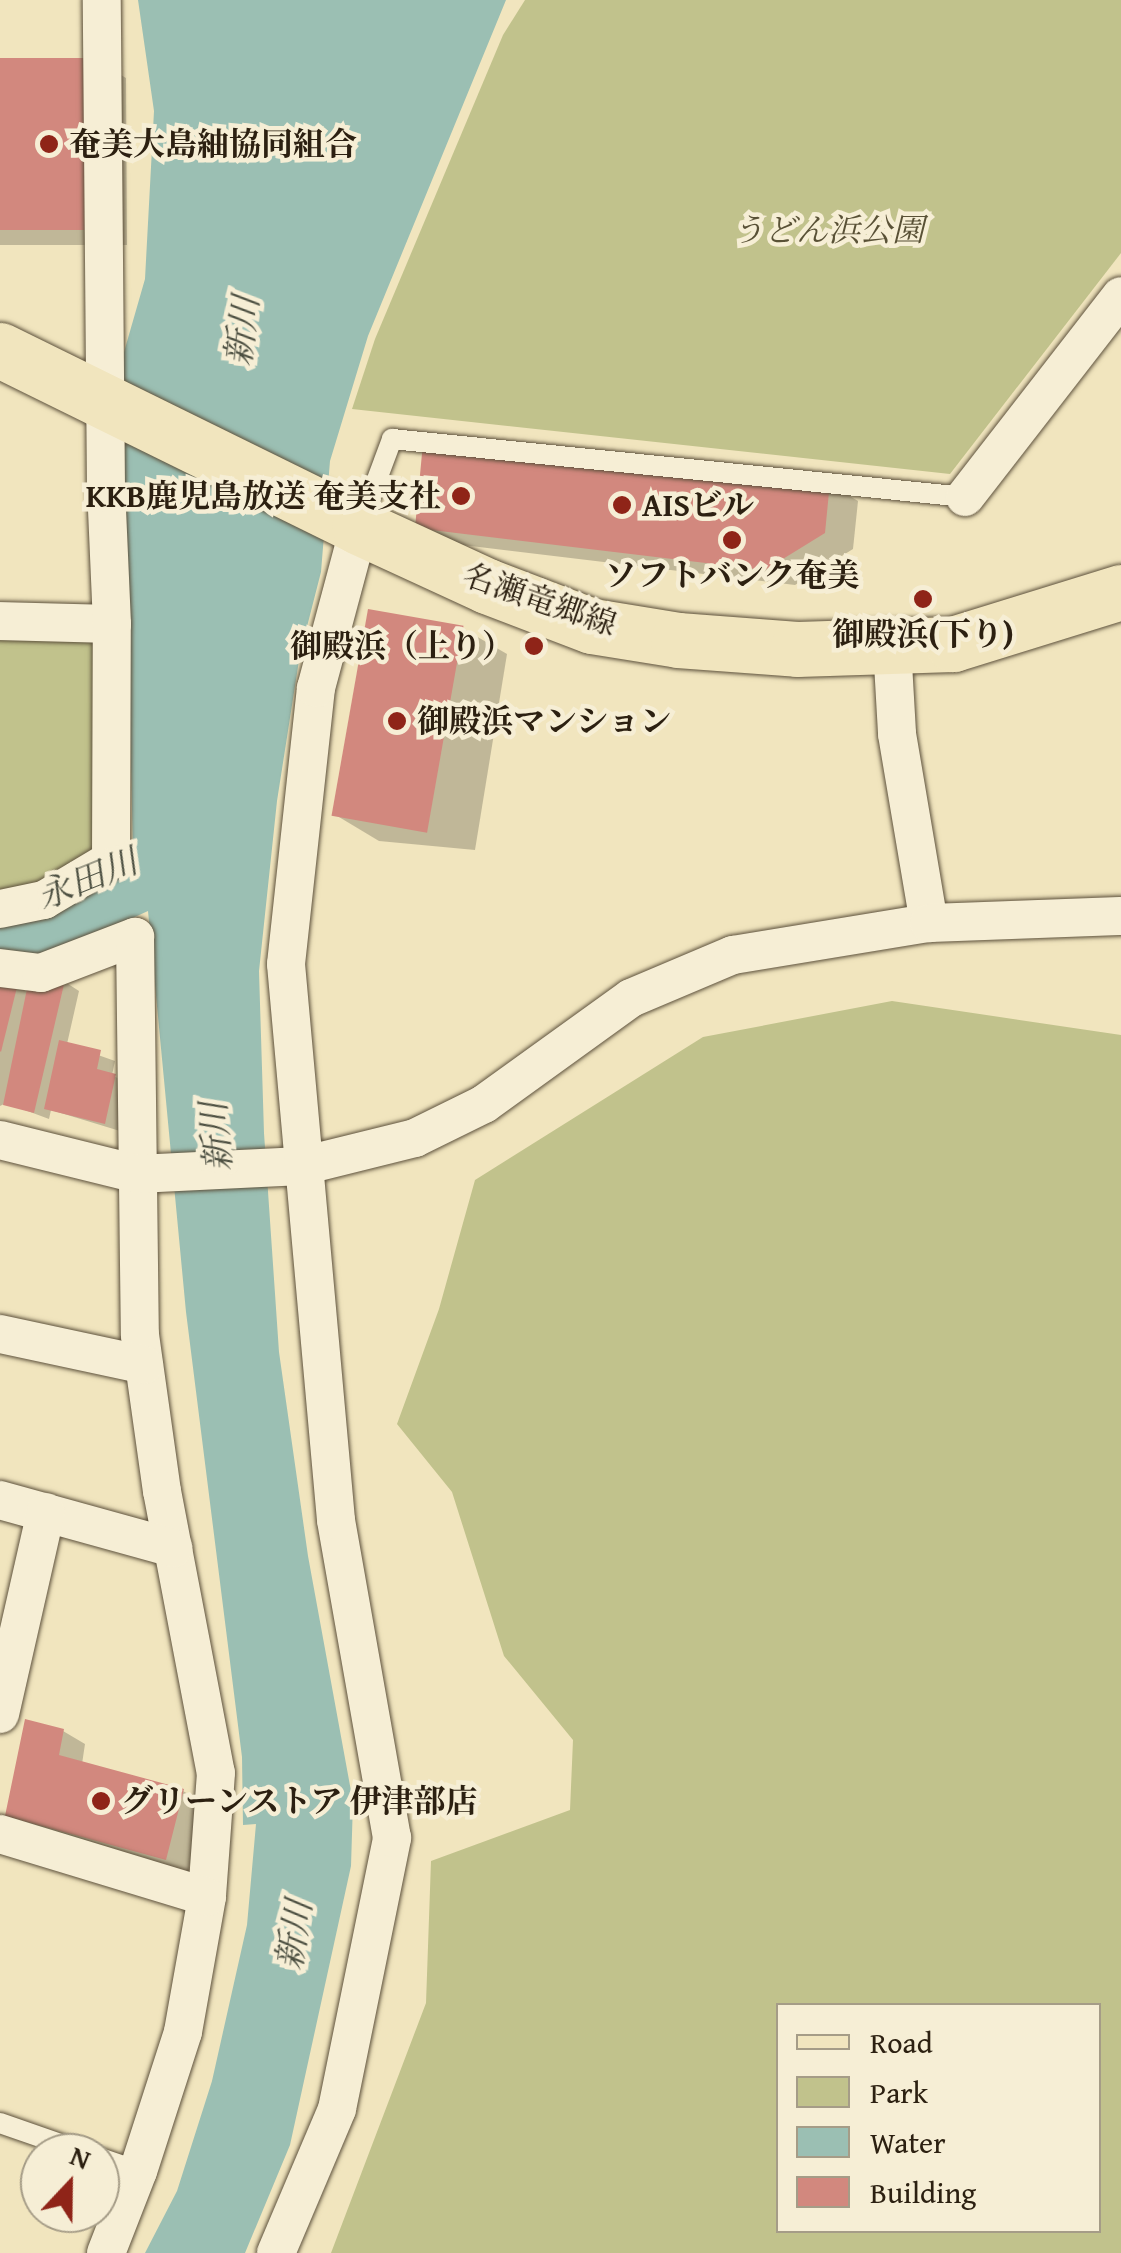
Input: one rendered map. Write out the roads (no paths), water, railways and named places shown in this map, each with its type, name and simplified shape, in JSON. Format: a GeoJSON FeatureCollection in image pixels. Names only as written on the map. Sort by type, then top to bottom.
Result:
{"type":"FeatureCollection","features":[{"type":"Feature","properties":{"kind":"main road","name":"名瀬竜郷線"},"geometry":{"type":"LineString","coordinates":[[0,350],[354,524],[487,586],[592,626],[678,640],[797,648],[953,644],[1121,592]]}},
{"type":"Feature","properties":{"kind":"street"},"geometry":{"type":"LineString","coordinates":[[0,909],[44,900],[111,860],[114,406],[102,0]]}},
{"type":"Feature","properties":{"kind":"street"},"geometry":{"type":"LineString","coordinates":[[964,497],[1121,296]]}},
{"type":"Feature","properties":{"kind":"street"},"geometry":{"type":"LineString","coordinates":[[276,2253],[336,2110],[392,1838],[336,1520],[286,964],[316,688],[354,524]]}},
{"type":"Feature","properties":{"kind":"street"},"geometry":{"type":"LineString","coordinates":[[0,621],[112,624]]}},
{"type":"Feature","properties":{"kind":"street"},"geometry":{"type":"LineString","coordinates":[[892,646],[897,734],[929,923]]}},
{"type":"Feature","properties":{"kind":"street"},"geometry":{"type":"LineString","coordinates":[[0,1140],[137,1174],[302,1166],[416,1138],[484,1104],[631,998],[733,955],[929,923],[1121,916]]}},
{"type":"Feature","properties":{"kind":"street"},"geometry":{"type":"LineString","coordinates":[[0,968],[40,973],[136,937],[140,1334],[173,1548],[216,1773],[207,1897],[183,2032],[138,2171],[106,2253]]}},
{"type":"Feature","properties":{"kind":"street"},"geometry":{"type":"LineString","coordinates":[[0,1334],[144,1365]]}},
{"type":"Feature","properties":{"kind":"street"},"geometry":{"type":"LineString","coordinates":[[0,1500],[173,1548]]}},
{"type":"Feature","properties":{"kind":"street"},"geometry":{"type":"LineString","coordinates":[[0,1714],[46,1512]]}},
{"type":"Feature","properties":{"kind":"street"},"geometry":{"type":"LineString","coordinates":[[0,1834],[207,1897]]}},
{"type":"Feature","properties":{"kind":"lane"},"geometry":{"type":"LineString","coordinates":[[354,524],[392,439],[964,497]]}},
{"type":"Feature","properties":{"kind":"lane"},"geometry":{"type":"LineString","coordinates":[[0,2123],[29,2133]]}},
{"type":"Feature","properties":{"kind":"lane"},"geometry":{"type":"LineString","coordinates":[[120,2165],[138,2171]]}},
{"type":"Feature","properties":{"kind":"water","name":"新川"},"geometry":{"type":"Polygon","coordinates":[[[138,0],[506,0],[368,336],[330,461],[321,572],[300,654],[277,801],[259,971],[264,1133],[279,1352],[308,1556],[353,1802],[351,1866],[290,2145],[245,2253],[145,2253],[177,2191],[212,2081],[247,1925],[256,1824],[243,1825],[242,1757],[186,1312],[148,911],[55,953],[0,958],[0,915],[49,901],[133,854],[122,359],[145,279],[154,111],[138,0]]]}},
{"type":"Feature","properties":{"kind":"place","name":"奄美大島紬協同組合"},"geometry":{"type":"Point","coordinates":[49,144]}},
{"type":"Feature","properties":{"kind":"place","name":"KKB鹿児島放送 奄美支社"},"geometry":{"type":"Point","coordinates":[461,496]}},
{"type":"Feature","properties":{"kind":"place","name":"AISビル"},"geometry":{"type":"Point","coordinates":[622,505]}},
{"type":"Feature","properties":{"kind":"place","name":"ソフトバンク奄美"},"geometry":{"type":"Point","coordinates":[732,540]}},
{"type":"Feature","properties":{"kind":"place","name":"御殿浜(下り)"},"geometry":{"type":"Point","coordinates":[923,599]}},
{"type":"Feature","properties":{"kind":"place","name":"御殿浜（上り）"},"geometry":{"type":"Point","coordinates":[534,646]}},
{"type":"Feature","properties":{"kind":"place","name":"御殿浜マンション"},"geometry":{"type":"Point","coordinates":[397,721]}},
{"type":"Feature","properties":{"kind":"place","name":"グリーンストア 伊津部店"},"geometry":{"type":"Point","coordinates":[101,1801]}},
{"type":"Feature","properties":{"kind":"park label","name":"うどん浜公園"},"geometry":{"type":"Point","coordinates":[828,230]}},
{"type":"Feature","properties":{"kind":"water label","name":"永田川"},"geometry":{"type":"Point","coordinates":[87,879]}}]}
